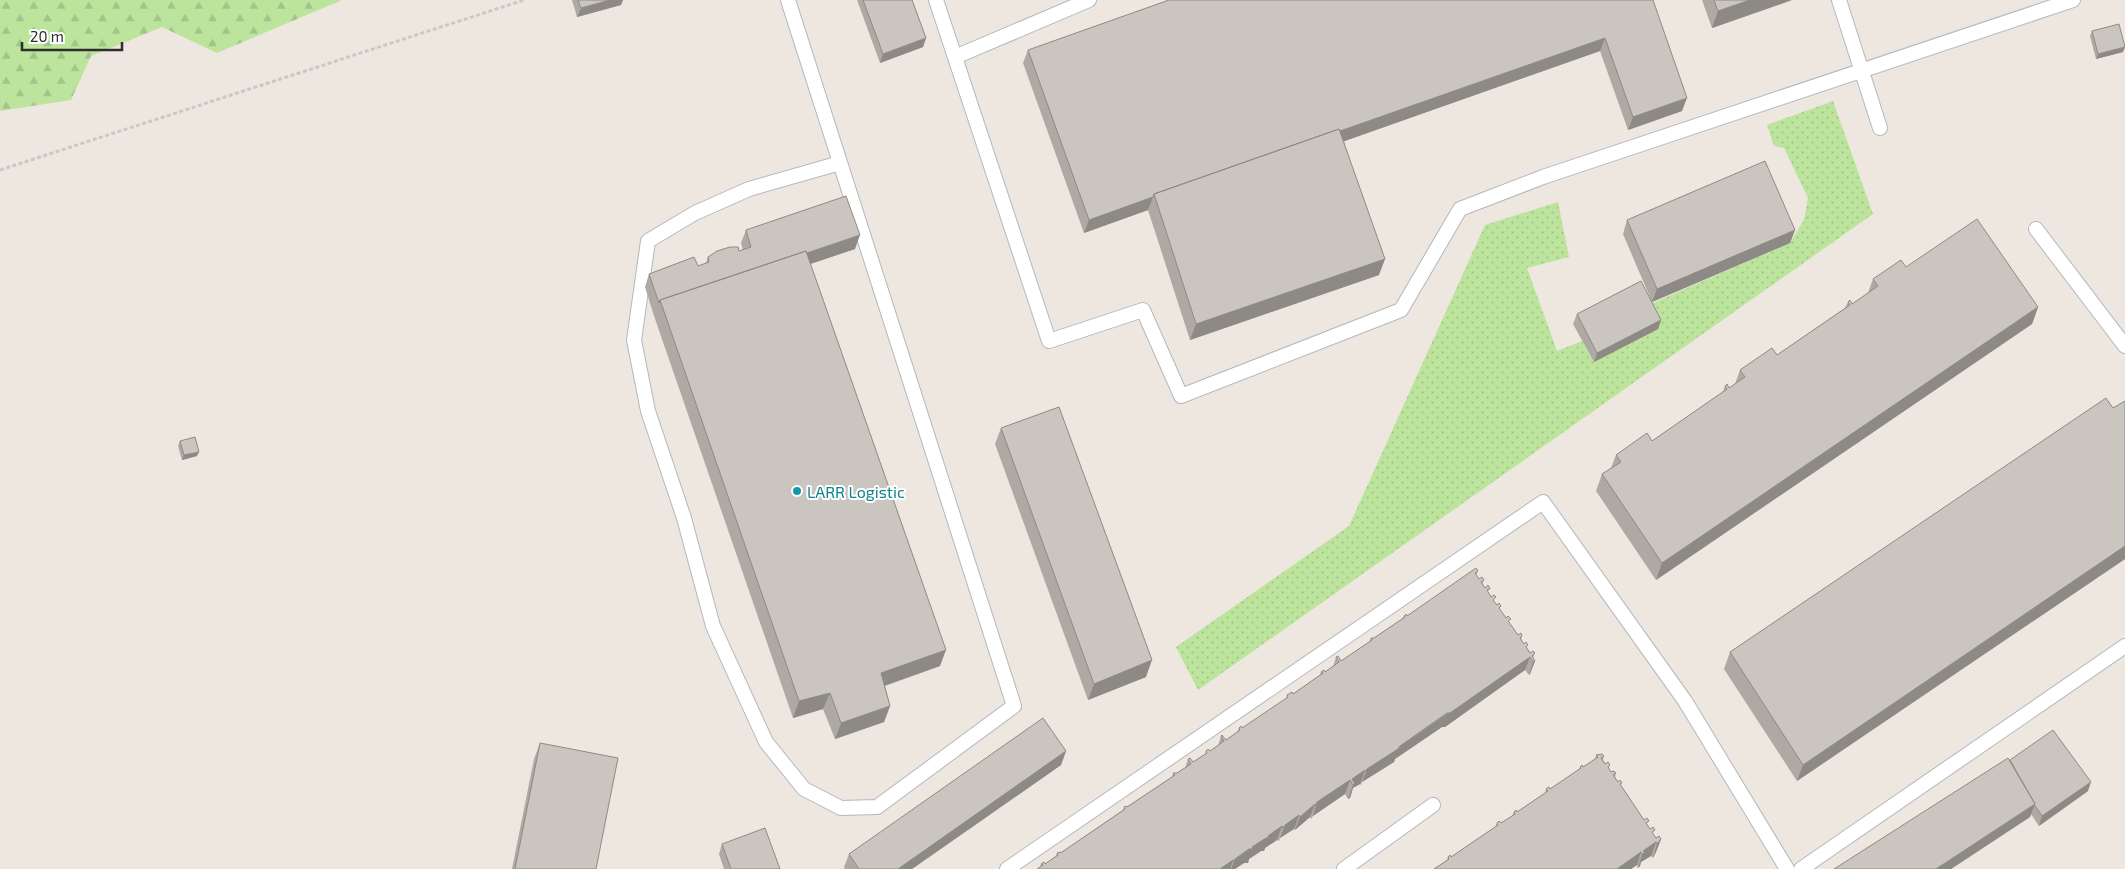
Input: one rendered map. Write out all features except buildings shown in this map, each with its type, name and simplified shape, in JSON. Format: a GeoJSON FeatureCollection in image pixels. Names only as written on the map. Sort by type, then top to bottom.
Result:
{"type":"FeatureCollection","features":[{"type":"Feature","properties":{"kind":"lane"},"geometry":{"type":"LineString","coordinates":[[788,0],[1014,706],[877,807],[842,808],[804,789],[766,742],[713,626],[684,518],[648,411],[634,340],[648,241],[695,213],[749,189],[840,163]]}},
{"type":"Feature","properties":{"kind":"lane"},"geometry":{"type":"LineString","coordinates":[[936,0],[1049,341],[1143,310],[1180,396],[1401,310],[1460,209],[1543,177],[2072,0]]}},
{"type":"Feature","properties":{"kind":"lane"},"geometry":{"type":"LineString","coordinates":[[955,57],[1089,0]]}},
{"type":"Feature","properties":{"kind":"lane"},"geometry":{"type":"LineString","coordinates":[[1839,0],[1880,128]]}},
{"type":"Feature","properties":{"kind":"lane"},"geometry":{"type":"LineString","coordinates":[[2036,229],[2125,346]]}},
{"type":"Feature","properties":{"kind":"lane"},"geometry":{"type":"LineString","coordinates":[[1007,869],[1543,502],[1685,702],[1787,869]]}},
{"type":"Feature","properties":{"kind":"lane"},"geometry":{"type":"LineString","coordinates":[[1801,869],[2125,646]]}},
{"type":"Feature","properties":{"kind":"lane"},"geometry":{"type":"LineString","coordinates":[[1344,869],[1434,805]]}},
{"type":"Feature","properties":{"kind":"path"},"geometry":{"type":"LineString","coordinates":[[0,170],[524,0]]}},
{"type":"Feature","properties":{"kind":"green space"},"geometry":{"type":"Polygon","coordinates":[[[0,0],[342,0],[217,53],[162,27],[91,56],[71,100],[0,111],[0,0]]]}},
{"type":"Feature","properties":{"kind":"green space"},"geometry":{"type":"Polygon","coordinates":[[[1833,101],[1873,214],[1198,690],[1176,647],[1349,526],[1485,225],[1558,202],[1569,257],[1527,268],[1557,351],[1582,341],[1594,362],[1646,306],[1790,243],[1804,220],[1808,198],[1784,148],[1774,146],[1767,125],[1833,101]]]}},
{"type":"Feature","properties":{"kind":"place","name":"LARR Logistic"},"geometry":{"type":"Point","coordinates":[797,491]}}]}
